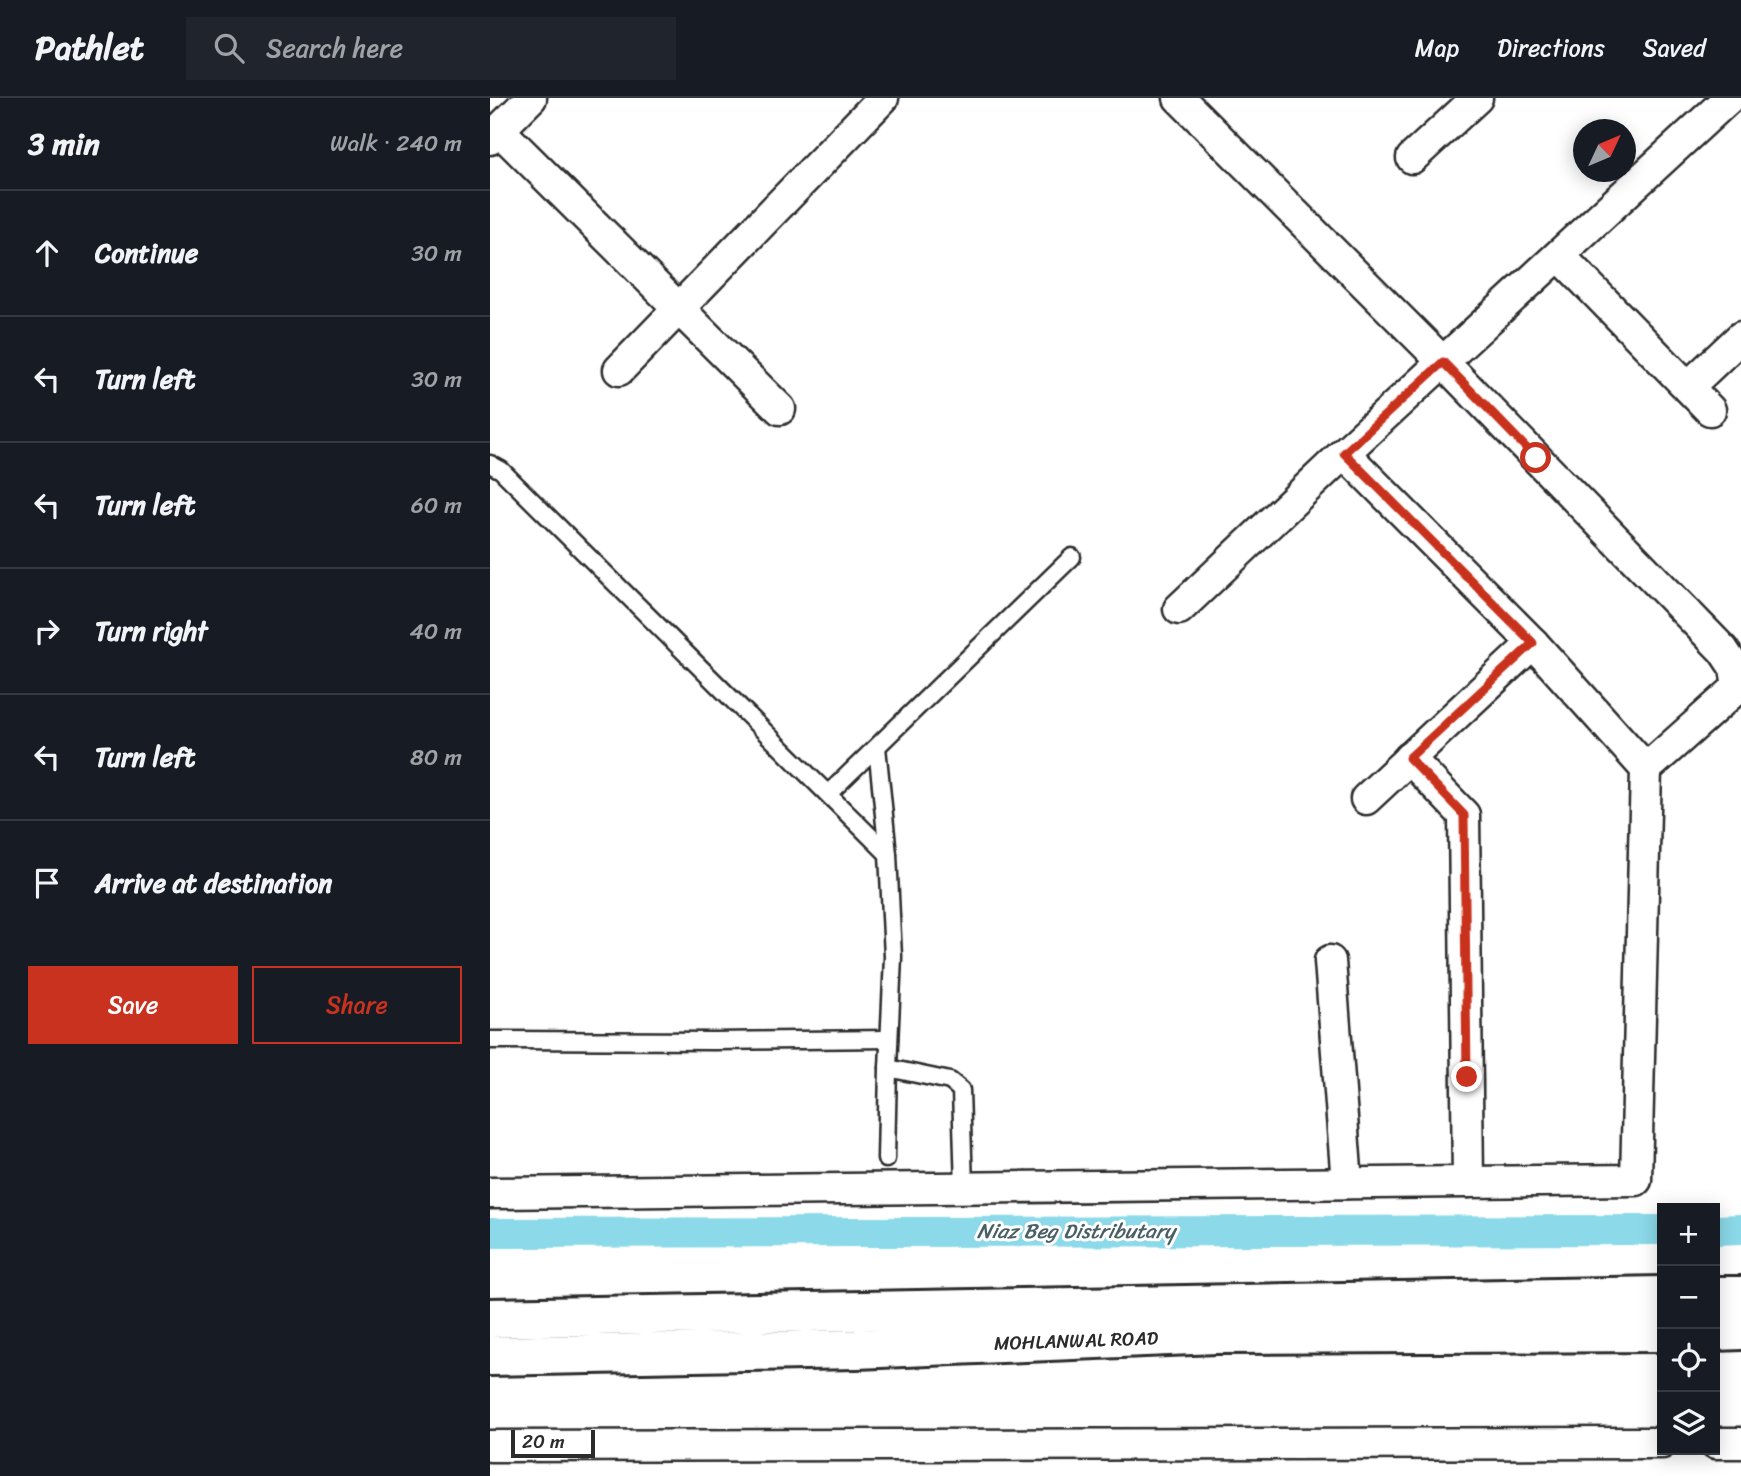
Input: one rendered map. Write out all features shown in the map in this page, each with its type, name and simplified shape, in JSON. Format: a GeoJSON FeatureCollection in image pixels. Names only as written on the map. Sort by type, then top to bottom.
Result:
{"type":"FeatureCollection","features":[{"type":"Feature","properties":{"kind":"main road","name":"MOHLANWAL ROAD"},"geometry":{"type":"LineString","coordinates":[[490,1318],[1657,1296]]}},
{"type":"Feature","properties":{"kind":"main road"},"geometry":{"type":"LineString","coordinates":[[1720,1296],[1741,1296]]}},
{"type":"Feature","properties":{"kind":"main road"},"geometry":{"type":"LineString","coordinates":[[1720,1331],[1741,1330]]}},
{"type":"Feature","properties":{"kind":"main road","name":"MOHLANWAL ROAD"},"geometry":{"type":"LineString","coordinates":[[490,1356],[856,1349],[1216,1334],[1657,1332]]}},
{"type":"Feature","properties":{"kind":"street"},"geometry":{"type":"LineString","coordinates":[[531,98],[494,135],[678,308],[780,409]]}},
{"type":"Feature","properties":{"kind":"street"},"geometry":{"type":"LineString","coordinates":[[619,370],[883,98]]}},
{"type":"Feature","properties":{"kind":"street"},"geometry":{"type":"LineString","coordinates":[[1179,98],[1443,362],[1723,650],[1735,668],[1738,687],[1646,769]]}},
{"type":"Feature","properties":{"kind":"street"},"geometry":{"type":"LineString","coordinates":[[1412,158],[1477,98]]}},
{"type":"Feature","properties":{"kind":"street"},"geometry":{"type":"LineString","coordinates":[[1179,610],[1344,453],[1729,98]]}},
{"type":"Feature","properties":{"kind":"street"},"geometry":{"type":"LineString","coordinates":[[1559,255],[1710,410]]}},
{"type":"Feature","properties":{"kind":"street"},"geometry":{"type":"LineString","coordinates":[[1688,387],[1741,337]]}},
{"type":"Feature","properties":{"kind":"street"},"geometry":{"type":"LineString","coordinates":[[490,1193],[1636,1180],[1646,769],[1533,643],[1344,453]]}},
{"type":"Feature","properties":{"kind":"street"},"geometry":{"type":"LineString","coordinates":[[1366,799],[1533,643]]}},
{"type":"Feature","properties":{"kind":"street"},"geometry":{"type":"LineString","coordinates":[[1409,758],[1464,815],[1468,1182]]}},
{"type":"Feature","properties":{"kind":"street"},"geometry":{"type":"LineString","coordinates":[[1330,961],[1347,1183]]}},
{"type":"Feature","properties":{"kind":"street"},"geometry":{"type":"LineString","coordinates":[[490,1446],[1657,1443]]}},
{"type":"Feature","properties":{"kind":"street"},"geometry":{"type":"LineString","coordinates":[[1720,1443],[1741,1443]]}},
{"type":"Feature","properties":{"kind":"lane"},"geometry":{"type":"LineString","coordinates":[[490,464],[501,470],[888,854]]}},
{"type":"Feature","properties":{"kind":"lane"},"geometry":{"type":"LineString","coordinates":[[828,794],[1072,557]]}},
{"type":"Feature","properties":{"kind":"lane"},"geometry":{"type":"LineString","coordinates":[[877,747],[888,854],[893,957],[886,1159]]}},
{"type":"Feature","properties":{"kind":"lane"},"geometry":{"type":"LineString","coordinates":[[490,1040],[715,1041],[889,1038]]}},
{"type":"Feature","properties":{"kind":"lane"},"geometry":{"type":"LineString","coordinates":[[888,1068],[950,1082],[961,1090],[964,1188]]}},
{"type":"Feature","properties":{"kind":"waterway","name":"Niaz Beg Distributary"},"geometry":{"type":"LineString","coordinates":[[1720,1230],[1741,1229]]}},
{"type":"Feature","properties":{"kind":"waterway","name":"Niaz Beg Distributary"},"geometry":{"type":"LineString","coordinates":[[490,1233],[1657,1230]]}},
{"type":"Feature","properties":{"kind":"route"},"geometry":{"type":"LineString","coordinates":[[1467,1077],[1464,815],[1409,758],[1533,643],[1344,453],[1443,362],[1536,458]]}}]}
